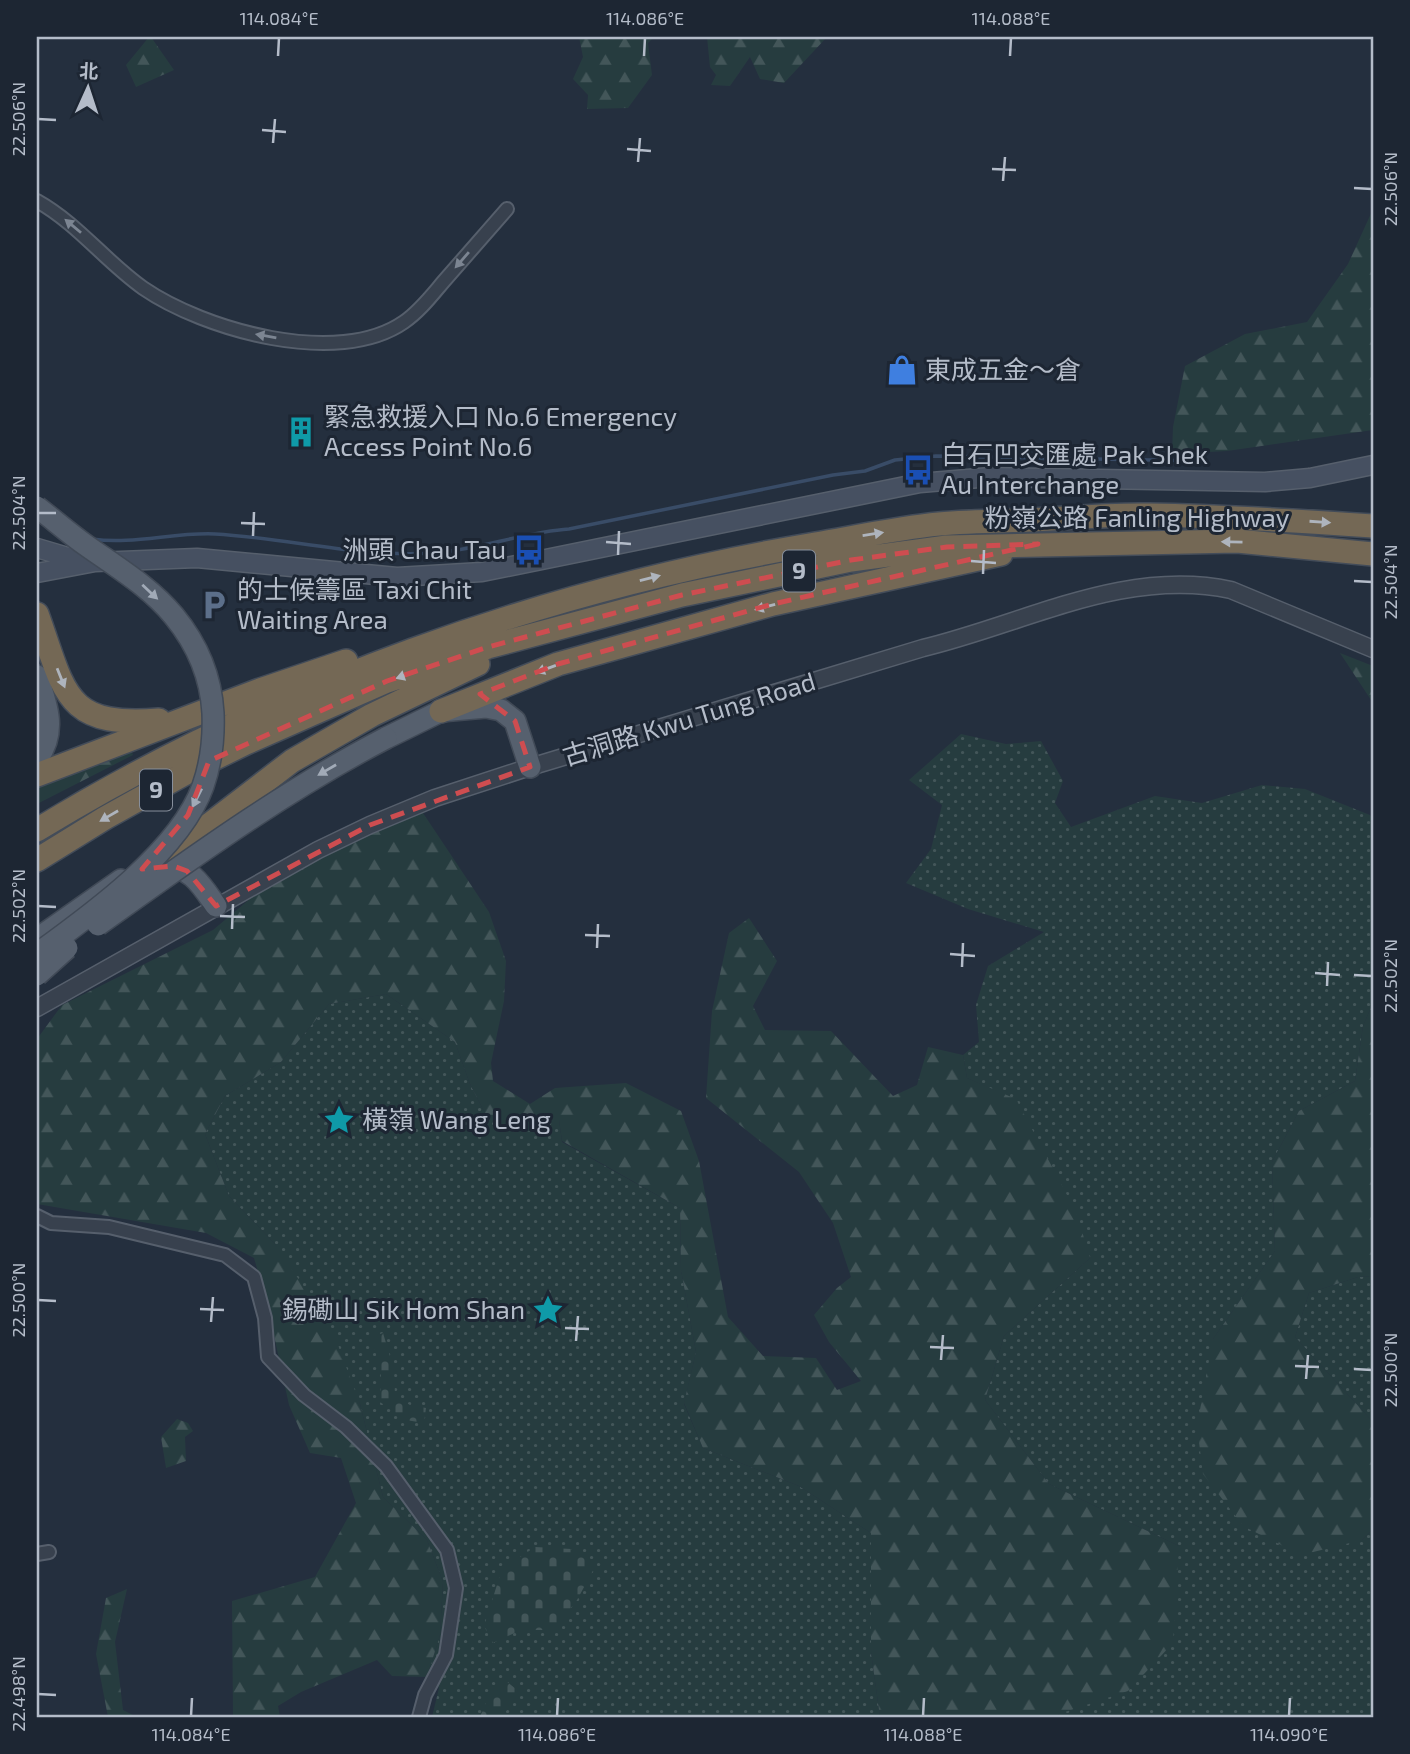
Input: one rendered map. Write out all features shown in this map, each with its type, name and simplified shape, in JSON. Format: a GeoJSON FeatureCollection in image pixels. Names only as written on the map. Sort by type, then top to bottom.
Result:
{"type":"FeatureCollection","features":[{"type":"Feature","properties":{"kind":"highway","name":"粉嶺公路 Fanling Highway"},"geometry":{"type":"LineString","coordinates":[[37,831],[139,772],[268,709],[415,651],[584,595],[764,552],[944,523],[1146,514],[1373,526]]}},
{"type":"Feature","properties":{"kind":"highway","name":"粉嶺公路 Fanling Highway"},"geometry":{"type":"LineString","coordinates":[[37,860],[195,768],[387,681],[480,650],[682,595],[850,560],[947,547],[1237,541],[1373,554]]}},
{"type":"Feature","properties":{"kind":"highway"},"geometry":{"type":"LineString","coordinates":[[441,711],[558,664],[759,608],[969,562],[1038,544]]}},
{"type":"Feature","properties":{"kind":"highway"},"geometry":{"type":"LineString","coordinates":[[37,775],[206,710],[442,629],[584,595]]}},
{"type":"Feature","properties":{"kind":"highway"},"geometry":{"type":"LineString","coordinates":[[37,614],[66,693],[81,708],[95,716],[127,722],[158,720],[206,710]]}},
{"type":"Feature","properties":{"kind":"highway"},"geometry":{"type":"LineString","coordinates":[[144,868],[210,824],[292,761],[372,715],[565,626]]}},
{"type":"Feature","properties":{"kind":"main road"},"geometry":{"type":"LineString","coordinates":[[37,573],[95,562],[197,558],[241,560],[397,577],[482,572],[920,483],[991,477],[1265,482],[1310,478],[1368,467]]}},
{"type":"Feature","properties":{"kind":"main road"},"geometry":{"type":"LineString","coordinates":[[37,507],[87,546],[136,579],[173,615],[192,640],[204,666],[212,694],[214,727],[203,788],[188,815],[162,849],[96,911],[37,954]]}},
{"type":"Feature","properties":{"kind":"main road"},"geometry":{"type":"LineString","coordinates":[[37,548],[78,561],[95,562]]}},
{"type":"Feature","properties":{"kind":"main road"},"geometry":{"type":"LineString","coordinates":[[37,584],[130,559]]}},
{"type":"Feature","properties":{"kind":"main road"},"geometry":{"type":"LineString","coordinates":[[37,676],[50,725],[47,742],[37,759]]}},
{"type":"Feature","properties":{"kind":"main road"},"geometry":{"type":"LineString","coordinates":[[37,975],[93,929],[245,821],[309,780],[441,711],[486,707],[501,710],[515,721],[530,767]]}},
{"type":"Feature","properties":{"kind":"main road"},"geometry":{"type":"LineString","coordinates":[[37,939],[113,884],[144,868],[173,866],[187,871],[216,906]]}},
{"type":"Feature","properties":{"kind":"street"},"geometry":{"type":"LineString","coordinates":[[37,201],[69,222],[134,281],[155,296],[193,315],[230,329],[262,336],[340,343],[377,336],[410,318],[508,209]]}},
{"type":"Feature","properties":{"kind":"street","name":"古洞路 Kwu Tung Road"},"geometry":{"type":"LineString","coordinates":[[37,1008],[318,850],[435,798],[1098,595],[1138,587],[1209,585],[1231,590],[1373,649]]}},
{"type":"Feature","properties":{"kind":"street"},"geometry":{"type":"LineString","coordinates":[[37,1216],[51,1223],[109,1227],[225,1255],[254,1277],[265,1318],[268,1357],[304,1395],[346,1427],[386,1466],[447,1550],[456,1588],[446,1655],[425,1695],[419,1717]]}},
{"type":"Feature","properties":{"kind":"highlighted area"},"geometry":{"type":"Polygon","coordinates":[[[1038,544],[773,604],[558,664],[480,694],[515,721],[530,767],[370,825],[216,906],[187,871],[173,866],[142,869],[188,815],[209,761],[387,681],[488,647],[682,595],[851,560],[947,547],[1038,544]]]}},
{"type":"Feature","properties":{"kind":"green space"},"geometry":{"type":"Polygon","coordinates":[[[149,37],[174,70],[136,87],[126,65],[149,37]]]}},
{"type":"Feature","properties":{"kind":"green space"},"geometry":{"type":"Polygon","coordinates":[[[579,37],[654,37],[648,43],[652,75],[628,108],[587,109],[588,95],[573,79],[583,57],[579,37]]]}},
{"type":"Feature","properties":{"kind":"green space"},"geometry":{"type":"Polygon","coordinates":[[[707,37],[827,37],[784,83],[760,79],[750,57],[730,86],[711,85],[716,75],[710,67],[707,37]]]}},
{"type":"Feature","properties":{"kind":"green space"},"geometry":{"type":"Polygon","coordinates":[[[1373,209],[1373,430],[1227,451],[1172,454],[1173,427],[1185,366],[1245,334],[1307,322],[1348,264],[1373,209]]]}},
{"type":"Feature","properties":{"kind":"green space"},"geometry":{"type":"Polygon","coordinates":[[[1340,653],[1373,666],[1373,703],[1340,653]]]}},
{"type":"Feature","properties":{"kind":"green space"},"geometry":{"type":"Polygon","coordinates":[[[123,731],[133,755],[37,804],[37,781],[115,733],[123,731]]]}},
{"type":"Feature","properties":{"kind":"green space"},"geometry":{"type":"Polygon","coordinates":[[[961,734],[1006,744],[1041,741],[1063,781],[1055,803],[1071,827],[1155,796],[1202,803],[1262,785],[1305,789],[1370,815],[1373,819],[1373,1003],[1363,1026],[1355,1081],[1299,1111],[1272,1162],[1275,1251],[1213,1339],[1362,1540],[1373,1529],[1373,1717],[1057,1717],[1179,1546],[1049,1484],[985,1400],[1004,1336],[1090,1258],[1016,1100],[967,1078],[963,1055],[979,1042],[976,1005],[988,966],[1044,932],[968,909],[906,883],[931,849],[942,805],[909,780],[961,734]]]}},
{"type":"Feature","properties":{"kind":"green space"},"geometry":{"type":"Polygon","coordinates":[[[421,810],[489,912],[506,961],[504,1001],[491,1063],[493,1081],[530,1104],[555,1088],[626,1083],[681,1111],[699,1161],[728,1317],[763,1356],[816,1358],[837,1390],[861,1381],[829,1342],[814,1315],[837,1288],[851,1277],[833,1223],[799,1172],[706,1098],[712,1011],[729,933],[749,918],[777,961],[753,1006],[765,1030],[831,1031],[893,1096],[917,1085],[928,1047],[963,1055],[967,1078],[1016,1099],[1076,1212],[1090,1258],[1004,1336],[985,1400],[1049,1484],[1179,1546],[1173,1643],[1128,1691],[1059,1714],[1057,1717],[880,1717],[871,1652],[871,1533],[799,1486],[703,1448],[684,1403],[696,1352],[681,1270],[680,1208],[562,1141],[559,1120],[524,1133],[489,1121],[470,1084],[455,1042],[386,994],[329,1004],[281,1062],[225,1096],[205,1134],[229,1196],[275,1244],[332,1329],[360,1404],[383,1497],[427,1540],[443,1582],[440,1635],[427,1677],[392,1676],[377,1660],[301,1692],[278,1706],[280,1717],[233,1717],[232,1601],[315,1577],[356,1503],[341,1458],[310,1453],[289,1405],[267,1303],[254,1258],[206,1233],[37,1204],[37,1039],[62,1005],[213,930],[258,892],[360,831],[421,810]]]}},
{"type":"Feature","properties":{"kind":"green space"},"geometry":{"type":"Polygon","coordinates":[[[386,994],[455,1042],[470,1084],[489,1121],[559,1120],[562,1142],[680,1208],[681,1270],[696,1352],[684,1404],[703,1448],[799,1486],[871,1533],[871,1652],[880,1717],[432,1717],[439,1688],[427,1677],[440,1635],[443,1582],[427,1540],[383,1497],[360,1404],[275,1244],[229,1196],[205,1134],[225,1096],[281,1062],[329,1004],[386,994]]]}},
{"type":"Feature","properties":{"kind":"green space"},"geometry":{"type":"Polygon","coordinates":[[[1373,1003],[1373,1276],[1358,1277],[1309,1293],[1295,1337],[1373,1422],[1373,1529],[1362,1540],[1301,1555],[1243,1526],[1203,1474],[1197,1426],[1213,1339],[1275,1251],[1272,1162],[1299,1111],[1355,1081],[1363,1026],[1373,1003]]]}},
{"type":"Feature","properties":{"kind":"green space"},"geometry":{"type":"Polygon","coordinates":[[[1373,1276],[1373,1422],[1295,1337],[1309,1293],[1358,1277],[1373,1276]]]}},
{"type":"Feature","properties":{"kind":"green space"},"geometry":{"type":"Polygon","coordinates":[[[383,1333],[394,1370],[395,1397],[410,1405],[426,1408],[424,1423],[406,1420],[380,1402],[381,1370],[371,1337],[383,1333]]]}},
{"type":"Feature","properties":{"kind":"green space"},"geometry":{"type":"Polygon","coordinates":[[[177,1419],[188,1423],[193,1431],[185,1437],[186,1461],[166,1468],[161,1437],[177,1419]]]}},
{"type":"Feature","properties":{"kind":"green space"},"geometry":{"type":"Polygon","coordinates":[[[535,1547],[571,1549],[596,1565],[577,1600],[554,1630],[521,1630],[493,1643],[484,1626],[502,1569],[535,1547]]]}},
{"type":"Feature","properties":{"kind":"green space"},"geometry":{"type":"Polygon","coordinates":[[[127,1589],[115,1642],[123,1710],[137,1717],[108,1717],[96,1654],[106,1598],[127,1589]]]}},
{"type":"Feature","properties":{"kind":"green space"},"geometry":{"type":"Polygon","coordinates":[[[505,1680],[517,1690],[503,1717],[480,1717],[491,1690],[505,1680]]]}},
{"type":"Feature","properties":{"kind":"waterway"},"geometry":{"type":"LineString","coordinates":[[92,539],[123,540],[215,534],[378,553],[433,553],[865,471],[895,460],[936,456],[1205,461]]}},
{"type":"Feature","properties":{"kind":"place","name":"東成五金～倉"},"geometry":{"type":"Point","coordinates":[902,370]}},
{"type":"Feature","properties":{"kind":"place","name":"緊急救援入口 No.6 Emergency Access Point No.6"},"geometry":{"type":"Point","coordinates":[301,432]}},
{"type":"Feature","properties":{"kind":"place","name":"白石凹交匯處 Pak Shek Au Interchange"},"geometry":{"type":"Point","coordinates":[918,470]}},
{"type":"Feature","properties":{"kind":"place","name":"洲頭 Chau Tau"},"geometry":{"type":"Point","coordinates":[529,550]}},
{"type":"Feature","properties":{"kind":"place","name":"的士候籌區 Taxi Chit Waiting Area"},"geometry":{"type":"Point","coordinates":[214,605]}},
{"type":"Feature","properties":{"kind":"place","name":"橫嶺 Wang Leng"},"geometry":{"type":"Point","coordinates":[339,1120]}},
{"type":"Feature","properties":{"kind":"place","name":"錫磡山 Sik Hom Shan"},"geometry":{"type":"Point","coordinates":[548,1310]}}]}
